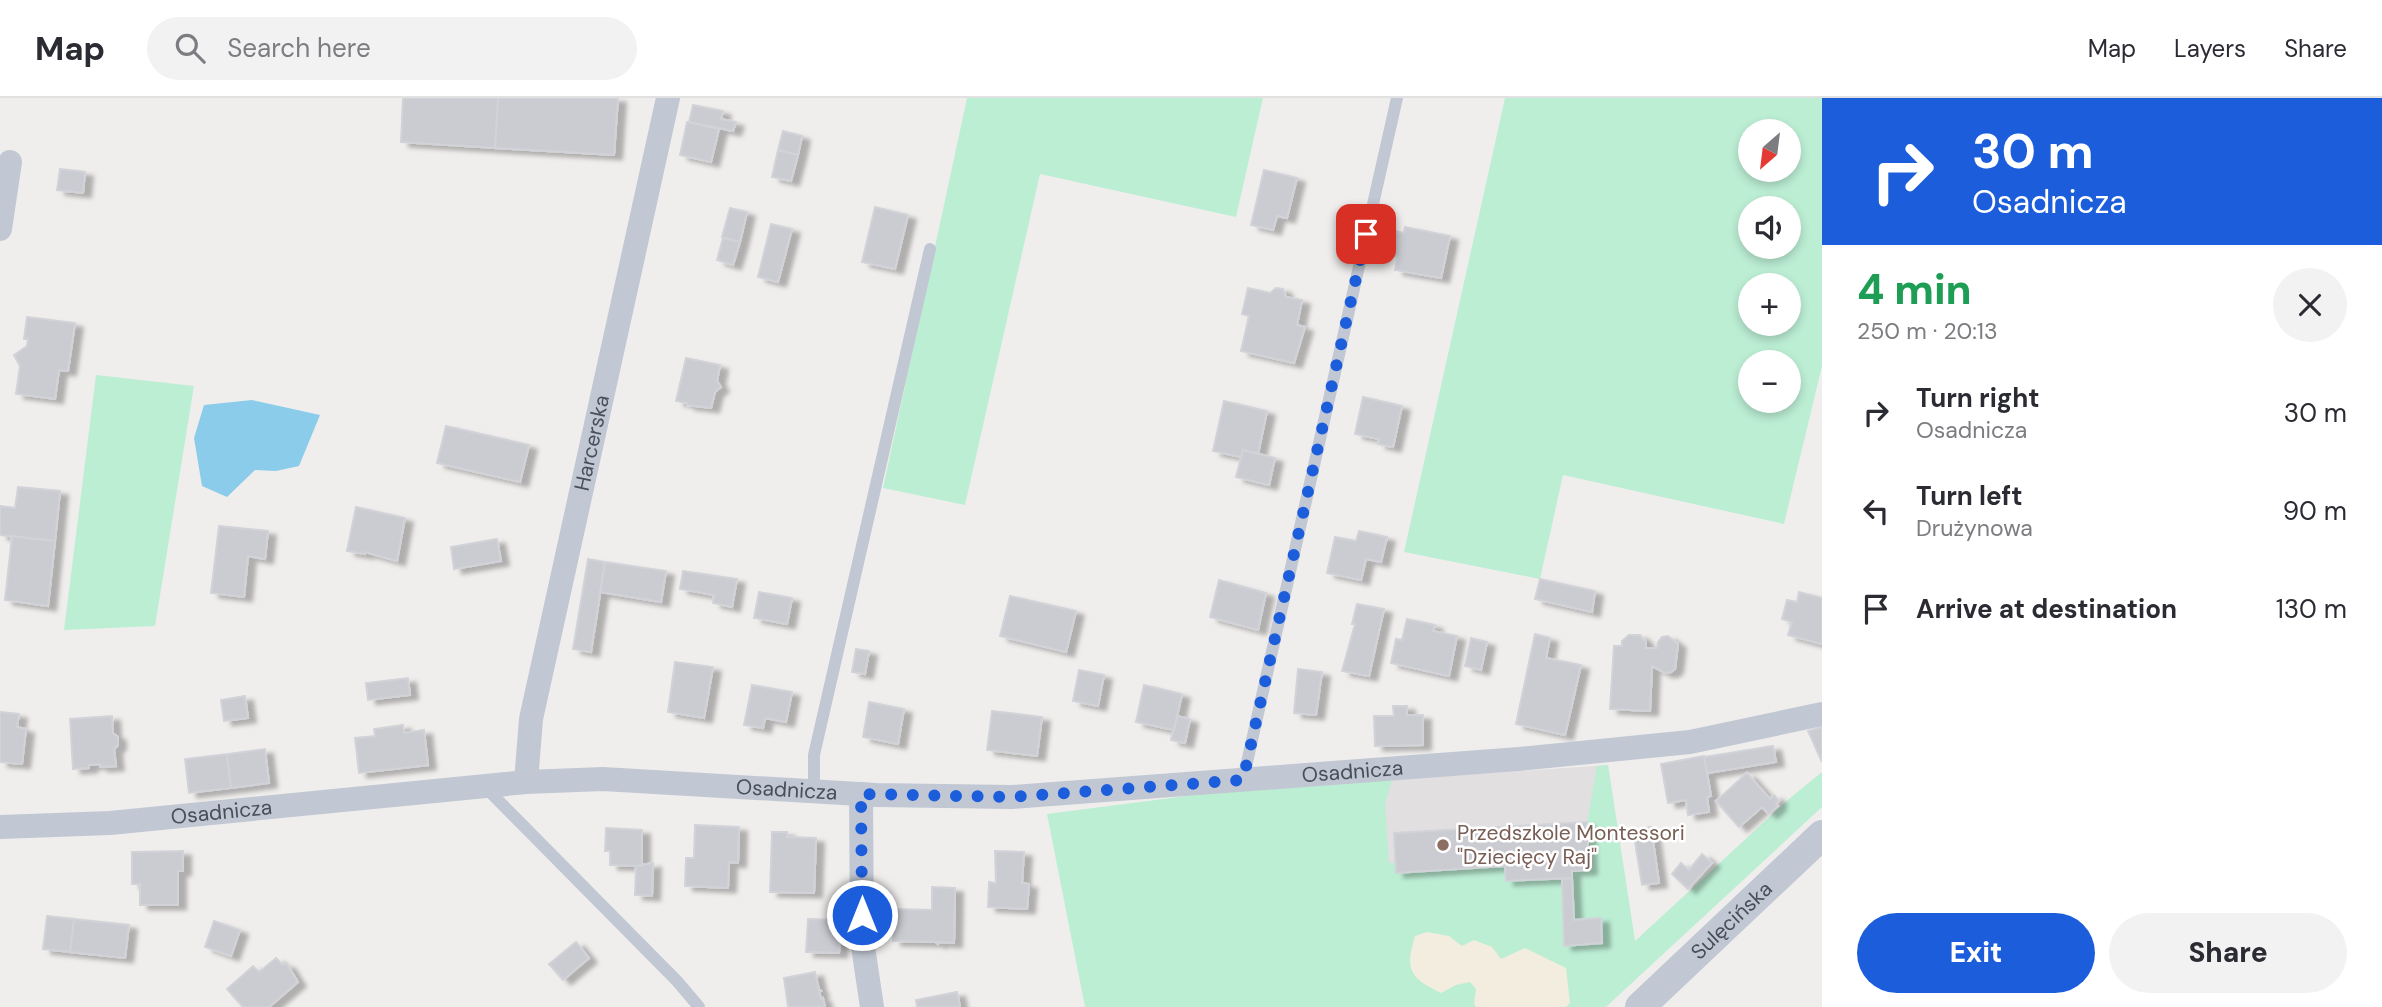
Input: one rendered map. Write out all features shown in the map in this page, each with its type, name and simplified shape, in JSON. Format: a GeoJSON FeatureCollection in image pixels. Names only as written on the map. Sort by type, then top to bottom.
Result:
{"type":"FeatureCollection","features":[{"type":"Feature","properties":{"kind":"street","name":"Harcerska"},"geometry":{"type":"LineString","coordinates":[[526,782],[531,719],[667,100]]}},
{"type":"Feature","properties":{"kind":"street"},"geometry":{"type":"LineString","coordinates":[[0,229],[10,162]]}},
{"type":"Feature","properties":{"kind":"street","name":"Osadnicza"},"geometry":{"type":"LineString","coordinates":[[0,827],[110,823],[526,782],[603,779],[814,792],[1012,797],[1519,759],[1690,742],[1822,714]]}},
{"type":"Feature","properties":{"kind":"street"},"geometry":{"type":"LineString","coordinates":[[861,794],[862,940],[872,1007]]}},
{"type":"Feature","properties":{"kind":"street","name":"Sulęcińska"},"geometry":{"type":"LineString","coordinates":[[1640,1007],[1822,835]]}},
{"type":"Feature","properties":{"kind":"lane"},"geometry":{"type":"LineString","coordinates":[[1243,780],[1397,98]]}},
{"type":"Feature","properties":{"kind":"lane"},"geometry":{"type":"LineString","coordinates":[[814,792],[814,755],[930,249]]}},
{"type":"Feature","properties":{"kind":"lane"},"geometry":{"type":"LineString","coordinates":[[484,786],[677,981],[699,1007]]}},
{"type":"Feature","properties":{"kind":"shaded area","name":"Przedszkole Montessori \"Dziecięcy Raj\""},"geometry":{"type":"Polygon","coordinates":[[[1608,765],[1635,942],[1566,1007],[1217,792],[1608,765]]]}},
{"type":"Feature","properties":{"kind":"green space"},"geometry":{"type":"Polygon","coordinates":[[[967,98],[1263,98],[1236,217],[1040,174],[965,505],[883,488],[967,98]]]}},
{"type":"Feature","properties":{"kind":"green space"},"geometry":{"type":"Polygon","coordinates":[[[1505,98],[1822,98],[1822,366],[1784,524],[1563,475],[1540,579],[1404,552],[1505,98]]]}},
{"type":"Feature","properties":{"kind":"green space"},"geometry":{"type":"Polygon","coordinates":[[[96,375],[194,386],[155,626],[64,630],[96,375]]]}},
{"type":"Feature","properties":{"kind":"green space"},"geometry":{"type":"Polygon","coordinates":[[[1608,765],[1635,941],[1790,798],[1822,772],[1822,807],[1606,1007],[1085,1007],[1047,814],[1217,792],[1392,780],[1385,804],[1389,863],[1395,863],[1396,872],[1505,866],[1506,881],[1562,879],[1564,946],[1602,943],[1601,918],[1574,920],[1572,871],[1589,870],[1587,822],[1597,766],[1608,765]]]}},
{"type":"Feature","properties":{"kind":"sand"},"geometry":{"type":"Polygon","coordinates":[[[1427,932],[1449,936],[1462,946],[1474,940],[1492,947],[1501,959],[1525,948],[1566,968],[1570,1003],[1566,1007],[1476,1007],[1476,989],[1470,982],[1456,985],[1441,993],[1416,977],[1410,965],[1415,936],[1427,932]]]}},
{"type":"Feature","properties":{"kind":"water"},"geometry":{"type":"Polygon","coordinates":[[[252,400],[320,415],[299,466],[276,471],[255,470],[227,497],[202,486],[194,438],[204,405],[252,400]]]}},
{"type":"Feature","properties":{"kind":"building"},"geometry":{"type":"Polygon","coordinates":[[[403,98],[498,98],[495,148],[401,142],[403,98]]]}},
{"type":"Feature","properties":{"kind":"building"},"geometry":{"type":"Polygon","coordinates":[[[498,98],[618,98],[614,155],[495,148],[498,98]]]}},
{"type":"Feature","properties":{"kind":"building"},"geometry":{"type":"Polygon","coordinates":[[[693,105],[723,111],[721,119],[736,122],[733,131],[689,122],[693,105]]]}},
{"type":"Feature","properties":{"kind":"building"},"geometry":{"type":"Polygon","coordinates":[[[687,122],[719,129],[711,162],[680,155],[687,122]]]}},
{"type":"Feature","properties":{"kind":"building"},"geometry":{"type":"Polygon","coordinates":[[[783,131],[802,136],[798,155],[778,150],[783,131]]]}},
{"type":"Feature","properties":{"kind":"building"},"geometry":{"type":"Polygon","coordinates":[[[778,150],[798,155],[791,181],[772,177],[778,150]]]}},
{"type":"Feature","properties":{"kind":"building"},"geometry":{"type":"Polygon","coordinates":[[[60,169],[85,172],[83,193],[57,190],[60,169]]]}},
{"type":"Feature","properties":{"kind":"building"},"geometry":{"type":"Polygon","coordinates":[[[1264,170],[1297,178],[1287,218],[1277,216],[1273,230],[1251,225],[1264,170]]]}},
{"type":"Feature","properties":{"kind":"building"},"geometry":{"type":"Polygon","coordinates":[[[875,207],[908,215],[895,269],[862,262],[875,207]]]}},
{"type":"Feature","properties":{"kind":"building"},"geometry":{"type":"Polygon","coordinates":[[[730,208],[747,212],[740,242],[722,237],[730,208]]]}},
{"type":"Feature","properties":{"kind":"building"},"geometry":{"type":"Polygon","coordinates":[[[771,224],[792,229],[778,282],[758,277],[771,224]]]}},
{"type":"Feature","properties":{"kind":"building"},"geometry":{"type":"Polygon","coordinates":[[[1405,227],[1450,236],[1441,278],[1395,270],[1398,257],[1390,255],[1395,231],[1404,233],[1405,227]]]}},
{"type":"Feature","properties":{"kind":"building"},"geometry":{"type":"Polygon","coordinates":[[[723,238],[740,242],[733,265],[717,260],[723,238]]]}},
{"type":"Feature","properties":{"kind":"building"},"geometry":{"type":"Polygon","coordinates":[[[1248,288],[1270,293],[1276,288],[1283,289],[1286,297],[1302,300],[1297,325],[1305,327],[1294,363],[1241,351],[1249,316],[1242,314],[1248,288]]]}},
{"type":"Feature","properties":{"kind":"building"},"geometry":{"type":"Polygon","coordinates":[[[27,317],[75,323],[68,371],[59,370],[55,399],[16,394],[20,366],[14,355],[27,346],[28,339],[24,339],[27,317]]]}},
{"type":"Feature","properties":{"kind":"building"},"geometry":{"type":"Polygon","coordinates":[[[686,358],[720,365],[717,381],[721,387],[715,392],[711,408],[676,401],[686,358]]]}},
{"type":"Feature","properties":{"kind":"building"},"geometry":{"type":"Polygon","coordinates":[[[1363,397],[1402,406],[1393,447],[1378,444],[1379,439],[1355,434],[1363,397]]]}},
{"type":"Feature","properties":{"kind":"building"},"geometry":{"type":"Polygon","coordinates":[[[1224,401],[1267,411],[1258,454],[1243,450],[1241,457],[1213,451],[1224,401]]]}},
{"type":"Feature","properties":{"kind":"building"},"geometry":{"type":"Polygon","coordinates":[[[446,426],[529,445],[520,482],[437,463],[446,426]]]}},
{"type":"Feature","properties":{"kind":"building"},"geometry":{"type":"Polygon","coordinates":[[[1243,450],[1275,458],[1269,485],[1236,477],[1243,450]]]}},
{"type":"Feature","properties":{"kind":"building"},"geometry":{"type":"Polygon","coordinates":[[[18,487],[60,491],[55,541],[0,535],[0,506],[15,508],[18,487]]]}},
{"type":"Feature","properties":{"kind":"building"},"geometry":{"type":"Polygon","coordinates":[[[356,507],[405,518],[397,561],[365,552],[347,551],[356,507]]]}},
{"type":"Feature","properties":{"kind":"building"},"geometry":{"type":"Polygon","coordinates":[[[219,526],[268,531],[265,559],[248,556],[244,597],[211,593],[219,526]]]}},
{"type":"Feature","properties":{"kind":"building"},"geometry":{"type":"Polygon","coordinates":[[[1359,531],[1387,537],[1381,562],[1366,559],[1361,580],[1327,573],[1335,537],[1356,541],[1359,531]]]}},
{"type":"Feature","properties":{"kind":"building"},"geometry":{"type":"Polygon","coordinates":[[[12,536],[55,541],[48,606],[5,600],[12,536]]]}},
{"type":"Feature","properties":{"kind":"building"},"geometry":{"type":"Polygon","coordinates":[[[497,539],[501,561],[454,569],[451,547],[497,539]]]}},
{"type":"Feature","properties":{"kind":"building"},"geometry":{"type":"Polygon","coordinates":[[[588,559],[605,562],[591,652],[573,649],[588,559]]]}},
{"type":"Feature","properties":{"kind":"building"},"geometry":{"type":"Polygon","coordinates":[[[605,562],[666,571],[661,602],[600,592],[605,562]]]}},
{"type":"Feature","properties":{"kind":"building"},"geometry":{"type":"Polygon","coordinates":[[[683,571],[737,579],[732,607],[713,603],[714,595],[680,589],[683,571]]]}},
{"type":"Feature","properties":{"kind":"building"},"geometry":{"type":"Polygon","coordinates":[[[1540,579],[1595,591],[1592,612],[1535,599],[1540,579]]]}},
{"type":"Feature","properties":{"kind":"building"},"geometry":{"type":"Polygon","coordinates":[[[1219,580],[1266,593],[1258,630],[1210,617],[1219,580]]]}},
{"type":"Feature","properties":{"kind":"building"},"geometry":{"type":"Polygon","coordinates":[[[759,592],[792,598],[787,624],[754,618],[759,592]]]}},
{"type":"Feature","properties":{"kind":"building"},"geometry":{"type":"Polygon","coordinates":[[[1799,592],[1822,598],[1822,644],[1788,635],[1792,622],[1782,619],[1787,600],[1797,602],[1799,592]]]}},
{"type":"Feature","properties":{"kind":"building"},"geometry":{"type":"Polygon","coordinates":[[[1010,596],[1076,611],[1066,652],[1000,636],[1010,596]]]}},
{"type":"Feature","properties":{"kind":"building"},"geometry":{"type":"Polygon","coordinates":[[[1357,604],[1384,609],[1369,676],[1342,671],[1355,624],[1352,624],[1357,604]]]}},
{"type":"Feature","properties":{"kind":"building"},"geometry":{"type":"Polygon","coordinates":[[[1407,619],[1435,625],[1433,631],[1457,636],[1449,676],[1391,663],[1396,639],[1402,640],[1407,619]]]}},
{"type":"Feature","properties":{"kind":"building"},"geometry":{"type":"Polygon","coordinates":[[[1535,634],[1550,638],[1546,658],[1581,665],[1565,735],[1516,724],[1535,634]]]}},
{"type":"Feature","properties":{"kind":"building"},"geometry":{"type":"Polygon","coordinates":[[[1629,635],[1640,635],[1646,642],[1646,648],[1657,648],[1662,637],[1668,636],[1678,644],[1675,669],[1665,673],[1652,666],[1650,711],[1610,709],[1614,646],[1622,646],[1622,641],[1629,635]]]}},
{"type":"Feature","properties":{"kind":"building"},"geometry":{"type":"Polygon","coordinates":[[[1471,638],[1487,642],[1481,670],[1465,666],[1471,638]]]}},
{"type":"Feature","properties":{"kind":"building"},"geometry":{"type":"Polygon","coordinates":[[[856,649],[869,651],[865,674],[852,672],[856,649]]]}},
{"type":"Feature","properties":{"kind":"building"},"geometry":{"type":"Polygon","coordinates":[[[675,662],[713,667],[704,718],[668,712],[675,662]]]}},
{"type":"Feature","properties":{"kind":"building"},"geometry":{"type":"Polygon","coordinates":[[[1298,669],[1322,672],[1316,715],[1294,713],[1298,669]]]}},
{"type":"Feature","properties":{"kind":"building"},"geometry":{"type":"Polygon","coordinates":[[[1079,670],[1104,675],[1098,706],[1073,701],[1079,670]]]}},
{"type":"Feature","properties":{"kind":"building"},"geometry":{"type":"Polygon","coordinates":[[[408,678],[410,695],[368,700],[366,683],[408,678]]]}},
{"type":"Feature","properties":{"kind":"building"},"geometry":{"type":"Polygon","coordinates":[[[752,685],[792,692],[786,722],[765,718],[763,728],[744,725],[752,685]]]}},
{"type":"Feature","properties":{"kind":"building"},"geometry":{"type":"Polygon","coordinates":[[[1144,685],[1182,694],[1174,730],[1136,722],[1144,685]]]}},
{"type":"Feature","properties":{"kind":"building"},"geometry":{"type":"Polygon","coordinates":[[[245,696],[248,718],[224,721],[221,700],[245,696]]]}},
{"type":"Feature","properties":{"kind":"building"},"geometry":{"type":"Polygon","coordinates":[[[869,702],[904,709],[898,744],[863,737],[869,702]]]}},
{"type":"Feature","properties":{"kind":"building"},"geometry":{"type":"Polygon","coordinates":[[[1393,706],[1407,706],[1407,715],[1423,715],[1423,745],[1375,746],[1374,716],[1394,716],[1393,706]]]}},
{"type":"Feature","properties":{"kind":"building"},"geometry":{"type":"Polygon","coordinates":[[[992,711],[1042,717],[1037,756],[987,750],[992,711]]]}},
{"type":"Feature","properties":{"kind":"building"},"geometry":{"type":"Polygon","coordinates":[[[0,712],[19,714],[17,727],[26,729],[22,764],[0,762],[0,712]]]}},
{"type":"Feature","properties":{"kind":"building"},"geometry":{"type":"Polygon","coordinates":[[[112,716],[113,733],[118,737],[118,745],[114,749],[116,766],[100,767],[100,764],[73,769],[70,719],[112,716]]]}},
{"type":"Feature","properties":{"kind":"building"},"geometry":{"type":"Polygon","coordinates":[[[1177,716],[1190,719],[1185,743],[1171,740],[1177,716]]]}},
{"type":"Feature","properties":{"kind":"building"},"geometry":{"type":"Polygon","coordinates":[[[403,725],[404,733],[424,730],[428,765],[359,773],[355,738],[375,736],[374,729],[403,725]]]}},
{"type":"Feature","properties":{"kind":"building"},"geometry":{"type":"Polygon","coordinates":[[[1822,727],[1822,762],[1808,731],[1822,727]]]}},
{"type":"Feature","properties":{"kind":"building"},"geometry":{"type":"Polygon","coordinates":[[[1773,746],[1776,762],[1707,773],[1704,757],[1773,746]]]}},
{"type":"Feature","properties":{"kind":"building"},"geometry":{"type":"Polygon","coordinates":[[[265,749],[269,783],[231,788],[227,754],[265,749]]]}},
{"type":"Feature","properties":{"kind":"building"},"geometry":{"type":"Polygon","coordinates":[[[227,754],[231,788],[189,793],[185,759],[227,754]]]}},
{"type":"Feature","properties":{"kind":"building"},"geometry":{"type":"Polygon","coordinates":[[[1704,756],[1711,796],[1707,797],[1709,812],[1688,815],[1686,800],[1668,803],[1661,764],[1704,756]]]}},
{"type":"Feature","properties":{"kind":"building"},"geometry":{"type":"Polygon","coordinates":[[[1747,773],[1770,799],[1774,795],[1779,801],[1776,804],[1778,806],[1769,814],[1762,807],[1739,827],[1716,801],[1747,773]]]}},
{"type":"Feature","properties":{"kind":"building"},"geometry":{"type":"Polygon","coordinates":[[[1587,822],[1589,870],[1572,871],[1572,878],[1506,881],[1505,866],[1396,873],[1394,833],[1587,822]]]}},
{"type":"Feature","properties":{"kind":"building"},"geometry":{"type":"Polygon","coordinates":[[[695,825],[739,827],[738,863],[729,862],[728,888],[685,886],[686,858],[694,858],[695,825]]]}},
{"type":"Feature","properties":{"kind":"building"},"geometry":{"type":"Polygon","coordinates":[[[1651,827],[1659,883],[1642,885],[1633,830],[1651,827]]]}},
{"type":"Feature","properties":{"kind":"building"},"geometry":{"type":"Polygon","coordinates":[[[606,828],[642,830],[642,866],[610,865],[610,851],[605,851],[606,828]]]}},
{"type":"Feature","properties":{"kind":"building"},"geometry":{"type":"Polygon","coordinates":[[[772,832],[787,832],[787,837],[816,838],[814,893],[770,892],[772,832]]]}},
{"type":"Feature","properties":{"kind":"building"},"geometry":{"type":"Polygon","coordinates":[[[183,851],[183,871],[178,871],[178,905],[140,905],[140,884],[132,884],[132,852],[183,851]]]}},
{"type":"Feature","properties":{"kind":"building"},"geometry":{"type":"Polygon","coordinates":[[[995,851],[1024,852],[1022,883],[1029,884],[1027,909],[988,907],[989,882],[996,883],[995,851]]]}},
{"type":"Feature","properties":{"kind":"building"},"geometry":{"type":"Polygon","coordinates":[[[1702,854],[1712,863],[1688,889],[1672,874],[1681,863],[1689,870],[1702,854]]]}},
{"type":"Feature","properties":{"kind":"building"},"geometry":{"type":"Polygon","coordinates":[[[653,863],[652,896],[635,895],[636,866],[653,863]]]}},
{"type":"Feature","properties":{"kind":"building"},"geometry":{"type":"Polygon","coordinates":[[[1572,878],[1574,920],[1601,918],[1602,943],[1564,946],[1562,879],[1572,878]]]}},
{"type":"Feature","properties":{"kind":"building"},"geometry":{"type":"Polygon","coordinates":[[[932,887],[955,888],[954,943],[893,941],[894,909],[932,910],[932,887]]]}},
{"type":"Feature","properties":{"kind":"building"},"geometry":{"type":"Polygon","coordinates":[[[47,916],[74,919],[70,952],[43,949],[47,916]]]}},
{"type":"Feature","properties":{"kind":"building"},"geometry":{"type":"Polygon","coordinates":[[[74,919],[129,925],[125,958],[70,952],[74,919]]]}},
{"type":"Feature","properties":{"kind":"building"},"geometry":{"type":"Polygon","coordinates":[[[808,919],[841,920],[839,953],[806,952],[808,919]]]}},
{"type":"Feature","properties":{"kind":"building"},"geometry":{"type":"Polygon","coordinates":[[[214,921],[240,930],[231,956],[205,947],[214,921]]]}},
{"type":"Feature","properties":{"kind":"building"},"geometry":{"type":"Polygon","coordinates":[[[576,942],[589,958],[563,980],[549,964],[576,942]]]}},
{"type":"Feature","properties":{"kind":"building"},"geometry":{"type":"Polygon","coordinates":[[[276,958],[282,964],[287,964],[298,982],[269,1007],[243,1007],[227,989],[253,966],[259,972],[276,958]]]}},
{"type":"Feature","properties":{"kind":"building"},"geometry":{"type":"Polygon","coordinates":[[[815,972],[825,1007],[788,1007],[784,978],[815,972]]]}},
{"type":"Feature","properties":{"kind":"building"},"geometry":{"type":"Polygon","coordinates":[[[957,992],[960,1007],[917,1007],[916,1000],[957,992]]]}},
{"type":"Feature","properties":{"kind":"place","name":"Przedszkole Montessori \"Dziecięcy Raj\""},"geometry":{"type":"Point","coordinates":[1443,845]}},
{"type":"Feature","properties":{"kind":"route"},"geometry":{"type":"LineString","coordinates":[[862,915],[861,794],[1012,797],[1243,780],[1366,234]]}}]}
